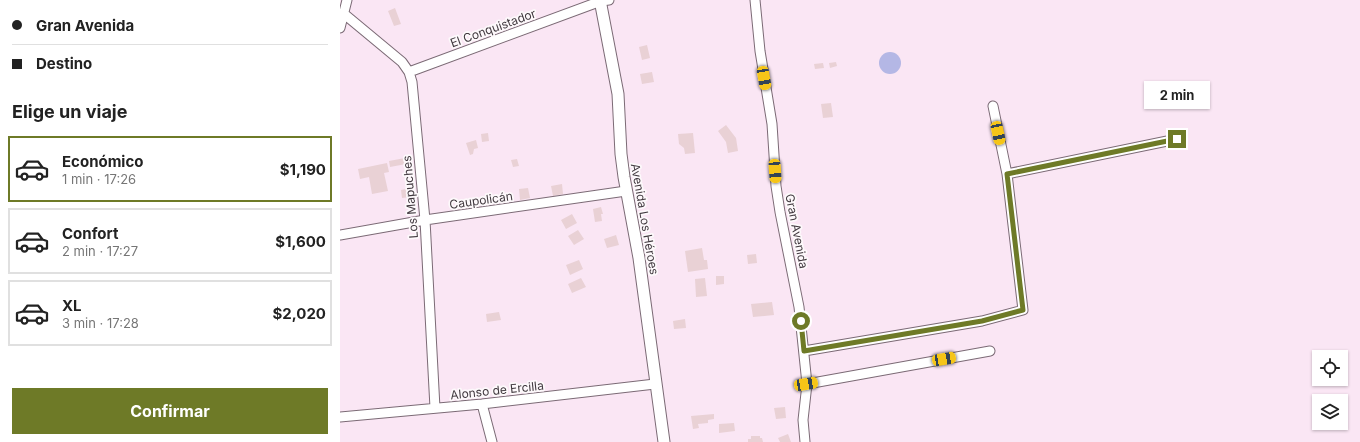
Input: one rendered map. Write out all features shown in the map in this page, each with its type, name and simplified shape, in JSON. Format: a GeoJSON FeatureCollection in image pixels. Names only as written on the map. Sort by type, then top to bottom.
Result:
{"type":"FeatureCollection","features":[{"type":"Feature","properties":{"kind":"street"},"geometry":{"type":"LineString","coordinates":[[340,28],[347,0]]}},
{"type":"Feature","properties":{"kind":"street","name":"El Conquistador"},"geometry":{"type":"LineString","coordinates":[[409,72],[603,0]]}},
{"type":"Feature","properties":{"kind":"street","name":"Avenida Los Héroes"},"geometry":{"type":"LineString","coordinates":[[603,0],[618,94],[621,154],[626,191],[639,258],[664,442]]}},
{"type":"Feature","properties":{"kind":"street","name":"Gran Avenida"},"geometry":{"type":"LineString","coordinates":[[755,0],[760,50],[772,124],[776,186],[799,307],[804,351],[806,384],[803,420],[805,442]]}},
{"type":"Feature","properties":{"kind":"street","name":"Los Mapuches"},"geometry":{"type":"LineString","coordinates":[[343,13],[402,62],[409,72],[413,88],[425,220],[435,408]]}},
{"type":"Feature","properties":{"kind":"street"},"geometry":{"type":"LineString","coordinates":[[804,351],[982,321],[1023,310],[1007,174],[993,106]]}},
{"type":"Feature","properties":{"kind":"street"},"geometry":{"type":"LineString","coordinates":[[1007,174],[1177,139]]}},
{"type":"Feature","properties":{"kind":"street","name":"Caupolicán"},"geometry":{"type":"LineString","coordinates":[[340,235],[425,220],[626,191]]}},
{"type":"Feature","properties":{"kind":"street"},"geometry":{"type":"LineString","coordinates":[[806,384],[990,351]]}},
{"type":"Feature","properties":{"kind":"street","name":"Alonso de Ercilla"},"geometry":{"type":"LineString","coordinates":[[340,417],[482,404],[656,384]]}},
{"type":"Feature","properties":{"kind":"street"},"geometry":{"type":"LineString","coordinates":[[482,404],[492,442]]}},
{"type":"Feature","properties":{"kind":"water"},"geometry":{"type":"Polygon","coordinates":[[[890,52],[898,55],[901,63],[898,71],[890,74],[882,71],[879,63],[882,55],[890,52]]]}},
{"type":"Feature","properties":{"kind":"building"},"geometry":{"type":"Polygon","coordinates":[[[395,8],[401,24],[394,26],[388,11],[395,8]]]}},
{"type":"Feature","properties":{"kind":"building"},"geometry":{"type":"Polygon","coordinates":[[[647,45],[650,58],[642,60],[639,47],[647,45]]]}},
{"type":"Feature","properties":{"kind":"building"},"geometry":{"type":"Polygon","coordinates":[[[836,62],[837,66],[830,68],[829,63],[836,62]]]}},
{"type":"Feature","properties":{"kind":"building"},"geometry":{"type":"Polygon","coordinates":[[[823,63],[824,68],[815,69],[814,64],[823,63]]]}},
{"type":"Feature","properties":{"kind":"building"},"geometry":{"type":"Polygon","coordinates":[[[652,72],[654,82],[642,84],[640,74],[652,72]]]}},
{"type":"Feature","properties":{"kind":"building"},"geometry":{"type":"Polygon","coordinates":[[[831,103],[833,117],[823,118],[821,104],[831,103]]]}},
{"type":"Feature","properties":{"kind":"building"},"geometry":{"type":"Polygon","coordinates":[[[726,125],[736,138],[738,151],[728,153],[726,142],[718,131],[726,125]]]}},
{"type":"Feature","properties":{"kind":"building"},"geometry":{"type":"Polygon","coordinates":[[[488,133],[489,141],[482,142],[481,134],[488,133]]]}},
{"type":"Feature","properties":{"kind":"building"},"geometry":{"type":"Polygon","coordinates":[[[693,133],[695,153],[685,154],[684,148],[679,144],[678,134],[693,133]]]}},
{"type":"Feature","properties":{"kind":"building"},"geometry":{"type":"Polygon","coordinates":[[[476,140],[478,148],[474,149],[473,154],[470,155],[466,143],[476,140]]]}},
{"type":"Feature","properties":{"kind":"building"},"geometry":{"type":"Polygon","coordinates":[[[405,158],[406,164],[390,167],[389,161],[405,158]]]}},
{"type":"Feature","properties":{"kind":"building"},"geometry":{"type":"Polygon","coordinates":[[[517,159],[519,166],[513,167],[511,160],[517,159]]]}},
{"type":"Feature","properties":{"kind":"building"},"geometry":{"type":"Polygon","coordinates":[[[387,163],[389,172],[384,173],[388,191],[372,194],[369,177],[360,179],[358,169],[387,163]]]}},
{"type":"Feature","properties":{"kind":"building"},"geometry":{"type":"Polygon","coordinates":[[[562,184],[563,194],[553,196],[551,186],[562,184]]]}},
{"type":"Feature","properties":{"kind":"building"},"geometry":{"type":"Polygon","coordinates":[[[410,188],[411,197],[402,198],[401,190],[410,188]]]}},
{"type":"Feature","properties":{"kind":"building"},"geometry":{"type":"Polygon","coordinates":[[[528,188],[530,198],[520,200],[519,189],[528,188]]]}},
{"type":"Feature","properties":{"kind":"building"},"geometry":{"type":"Polygon","coordinates":[[[601,207],[603,214],[601,214],[602,221],[595,222],[593,209],[601,207]]]}},
{"type":"Feature","properties":{"kind":"building"},"geometry":{"type":"Polygon","coordinates":[[[572,214],[577,223],[566,229],[561,220],[572,214]]]}},
{"type":"Feature","properties":{"kind":"building"},"geometry":{"type":"Polygon","coordinates":[[[578,230],[584,239],[574,245],[568,236],[578,230]]]}},
{"type":"Feature","properties":{"kind":"building"},"geometry":{"type":"Polygon","coordinates":[[[616,235],[619,245],[607,248],[604,239],[616,235]]]}},
{"type":"Feature","properties":{"kind":"building"},"geometry":{"type":"Polygon","coordinates":[[[702,248],[704,260],[707,260],[708,269],[688,272],[685,251],[702,248]]]}},
{"type":"Feature","properties":{"kind":"building"},"geometry":{"type":"Polygon","coordinates":[[[756,254],[757,263],[748,264],[747,255],[756,254]]]}},
{"type":"Feature","properties":{"kind":"building"},"geometry":{"type":"Polygon","coordinates":[[[579,260],[583,269],[570,275],[566,265],[579,260]]]}},
{"type":"Feature","properties":{"kind":"building"},"geometry":{"type":"Polygon","coordinates":[[[716,276],[724,276],[724,284],[716,285],[716,276]]]}},
{"type":"Feature","properties":{"kind":"building"},"geometry":{"type":"Polygon","coordinates":[[[581,278],[586,287],[572,293],[568,284],[581,278]]]}},
{"type":"Feature","properties":{"kind":"building"},"geometry":{"type":"Polygon","coordinates":[[[705,278],[707,296],[696,297],[695,279],[705,278]]]}},
{"type":"Feature","properties":{"kind":"building"},"geometry":{"type":"Polygon","coordinates":[[[772,302],[774,315],[753,317],[751,304],[772,302]]]}},
{"type":"Feature","properties":{"kind":"building"},"geometry":{"type":"Polygon","coordinates":[[[499,312],[501,320],[487,322],[486,314],[499,312]]]}},
{"type":"Feature","properties":{"kind":"building"},"geometry":{"type":"Polygon","coordinates":[[[685,319],[686,328],[674,329],[673,321],[685,319]]]}},
{"type":"Feature","properties":{"kind":"building"},"geometry":{"type":"Polygon","coordinates":[[[785,407],[786,418],[776,419],[774,408],[785,407]]]}},
{"type":"Feature","properties":{"kind":"building"},"geometry":{"type":"Polygon","coordinates":[[[714,414],[714,419],[708,420],[708,423],[698,424],[699,428],[693,429],[691,416],[714,414]]]}},
{"type":"Feature","properties":{"kind":"building"},"geometry":{"type":"Polygon","coordinates":[[[734,423],[735,431],[719,433],[719,424],[734,423]]]}},
{"type":"Feature","properties":{"kind":"building"},"geometry":{"type":"Polygon","coordinates":[[[788,434],[791,442],[780,442],[778,438],[788,434]]]}},
{"type":"Feature","properties":{"kind":"building"},"geometry":{"type":"Polygon","coordinates":[[[751,436],[760,436],[763,442],[748,442],[748,439],[751,439],[751,436]]]}},
{"type":"Feature","properties":{"kind":"route"},"geometry":{"type":"LineString","coordinates":[[801,321],[804,351],[982,321],[1023,310],[1007,174],[1177,139]]}}]}
